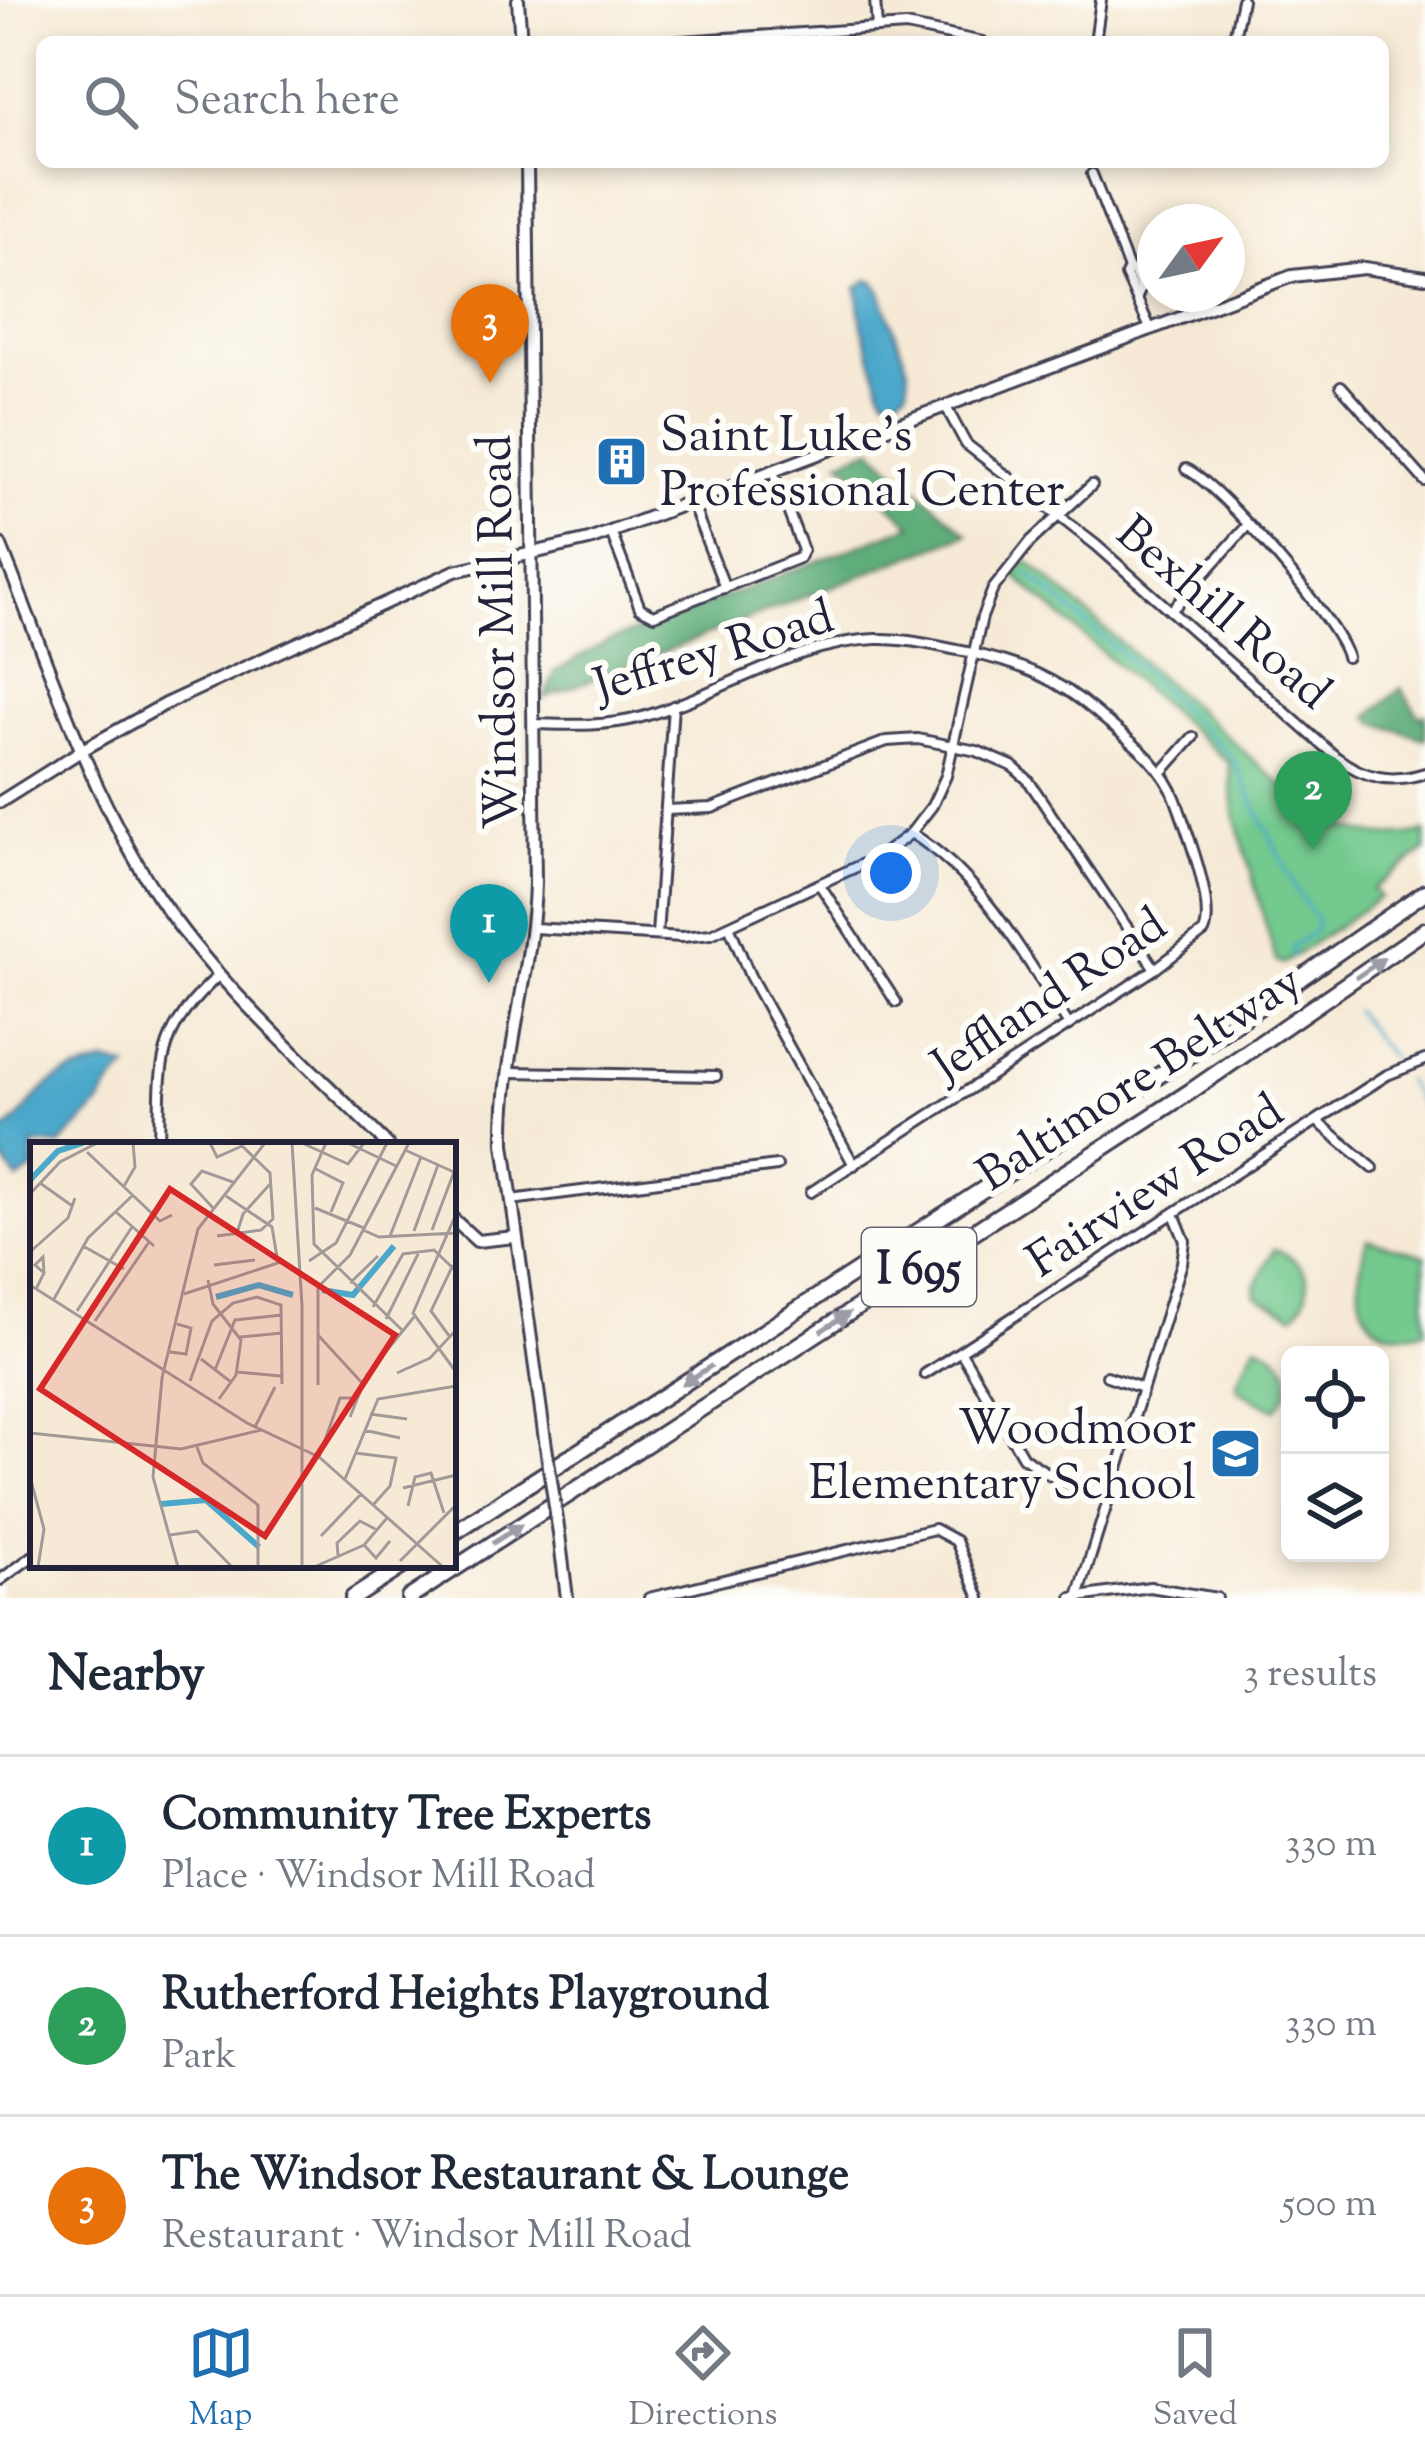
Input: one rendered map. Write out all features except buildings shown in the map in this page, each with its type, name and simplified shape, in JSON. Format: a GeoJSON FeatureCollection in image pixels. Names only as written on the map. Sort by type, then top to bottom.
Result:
{"type":"FeatureCollection","features":[{"type":"Feature","properties":{"kind":"highway","name":"Baltimore Beltway"},"geometry":{"type":"LineString","coordinates":[[456,1531],[1175,1065],[1425,892]]}},
{"type":"Feature","properties":{"kind":"highway","name":"Baltimore Beltway"},"geometry":{"type":"LineString","coordinates":[[456,1568],[1191,1091],[1425,930]]}},
{"type":"Feature","properties":{"kind":"highway"},"geometry":{"type":"LineString","coordinates":[[353,1598],[399,1568]]}},
{"type":"Feature","properties":{"kind":"highway","name":"Baltimore Beltway"},"geometry":{"type":"LineString","coordinates":[[409,1598],[455,1568]]}},
{"type":"Feature","properties":{"kind":"main road"},"geometry":{"type":"LineString","coordinates":[[518,0],[520,36]]}},
{"type":"Feature","properties":{"kind":"main road","name":"Windsor Mill Road"},"geometry":{"type":"LineString","coordinates":[[527,168],[534,928],[503,1118],[510,1200],[567,1598]]}},
{"type":"Feature","properties":{"kind":"main road"},"geometry":{"type":"LineString","coordinates":[[0,802],[84,749],[194,690],[474,564],[568,546],[611,532],[1270,283],[1318,271],[1364,268],[1425,277]]}},
{"type":"Feature","properties":{"kind":"main road"},"geometry":{"type":"LineString","coordinates":[[0,544],[84,749],[136,860],[174,919],[220,974],[385,1142]]}},
{"type":"Feature","properties":{"kind":"main road"},"geometry":{"type":"LineString","coordinates":[[456,1222],[477,1241],[515,1237]]}},
{"type":"Feature","properties":{"kind":"street"},"geometry":{"type":"LineString","coordinates":[[875,0],[877,28]]}},
{"type":"Feature","properties":{"kind":"street"},"geometry":{"type":"LineString","coordinates":[[1096,36],[1101,0]]}},
{"type":"Feature","properties":{"kind":"street"},"geometry":{"type":"LineString","coordinates":[[1234,36],[1242,0]]}},
{"type":"Feature","properties":{"kind":"street"},"geometry":{"type":"LineString","coordinates":[[757,36],[921,27],[958,36]]}},
{"type":"Feature","properties":{"kind":"street"},"geometry":{"type":"LineString","coordinates":[[1092,174],[1150,328]]}},
{"type":"Feature","properties":{"kind":"street"},"geometry":{"type":"LineString","coordinates":[[1341,386],[1425,480]]}},
{"type":"Feature","properties":{"kind":"street","name":"Bexhill Road"},"geometry":{"type":"LineString","coordinates":[[946,407],[966,444],[1171,611],[1350,768],[1390,780],[1425,773]]}},
{"type":"Feature","properties":{"kind":"street"},"geometry":{"type":"LineString","coordinates":[[1186,470],[1215,490],[1330,622],[1347,657]]}},
{"type":"Feature","properties":{"kind":"street"},"geometry":{"type":"LineString","coordinates":[[611,532],[644,613],[654,615],[802,554],[773,472]]}},
{"type":"Feature","properties":{"kind":"street"},"geometry":{"type":"LineString","coordinates":[[534,928],[698,937],[730,928],[882,855],[910,833],[940,792],[993,589],[1056,514],[1092,485]]}},
{"type":"Feature","properties":{"kind":"street"},"geometry":{"type":"LineString","coordinates":[[692,503],[725,588]]}},
{"type":"Feature","properties":{"kind":"street"},"geometry":{"type":"LineString","coordinates":[[1171,611],[1247,526]]}},
{"type":"Feature","properties":{"kind":"street","name":"Jeffrey Road"},"geometry":{"type":"LineString","coordinates":[[532,724],[600,725],[673,706],[812,652],[854,642],[899,640],[1030,668],[1060,683],[1162,772]]}},
{"type":"Feature","properties":{"kind":"street"},"geometry":{"type":"LineString","coordinates":[[657,935],[673,706]]}},
{"type":"Feature","properties":{"kind":"street"},"geometry":{"type":"LineString","coordinates":[[1162,772],[1193,737]]}},
{"type":"Feature","properties":{"kind":"street"},"geometry":{"type":"LineString","coordinates":[[666,810],[712,808],[887,741],[918,739],[994,756],[1028,780],[1052,810],[1155,969]]}},
{"type":"Feature","properties":{"kind":"street","name":"Jeffland Road"},"geometry":{"type":"LineString","coordinates":[[812,1192],[1198,938],[1209,916],[1175,797],[1162,772]]}},
{"type":"Feature","properties":{"kind":"street"},"geometry":{"type":"LineString","coordinates":[[910,833],[975,884],[1069,1025]]}},
{"type":"Feature","properties":{"kind":"street"},"geometry":{"type":"LineString","coordinates":[[820,885],[896,1001]]}},
{"type":"Feature","properties":{"kind":"street"},"geometry":{"type":"LineString","coordinates":[[730,928],[751,976],[854,1165]]}},
{"type":"Feature","properties":{"kind":"street"},"geometry":{"type":"LineString","coordinates":[[159,1142],[161,1068],[167,1037],[182,1011],[220,974]]}},
{"type":"Feature","properties":{"kind":"street","name":"Fairview Road"},"geometry":{"type":"LineString","coordinates":[[926,1375],[1387,1075],[1425,1060]]}},
{"type":"Feature","properties":{"kind":"street"},"geometry":{"type":"LineString","coordinates":[[510,1072],[716,1076]]}},
{"type":"Feature","properties":{"kind":"street"},"geometry":{"type":"LineString","coordinates":[[1317,1120],[1373,1168]]}},
{"type":"Feature","properties":{"kind":"street"},"geometry":{"type":"LineString","coordinates":[[510,1200],[777,1166]]}},
{"type":"Feature","properties":{"kind":"street"},"geometry":{"type":"LineString","coordinates":[[1174,1214],[1183,1233],[1184,1251],[1075,1597],[1132,1587],[1217,1598]]}},
{"type":"Feature","properties":{"kind":"street"},"geometry":{"type":"LineString","coordinates":[[962,1352],[1023,1457],[1053,1477],[1110,1495]]}},
{"type":"Feature","properties":{"kind":"street"},"geometry":{"type":"LineString","coordinates":[[1107,1376],[1142,1388]]}},
{"type":"Feature","properties":{"kind":"street"},"geometry":{"type":"LineString","coordinates":[[649,1598],[934,1529],[956,1541],[980,1598]]}},
{"type":"Feature","properties":{"kind":"street"},"geometry":{"type":"LineString","coordinates":[[0,1580],[30,1558]]}},
{"type":"Feature","properties":{"kind":"green space"},"geometry":{"type":"Polygon","coordinates":[[[872,448],[968,534],[544,698],[556,671],[606,642],[912,525],[840,460],[872,448]]]}},
{"type":"Feature","properties":{"kind":"green space"},"geometry":{"type":"Polygon","coordinates":[[[1027,560],[1309,809],[1364,832],[1425,832],[1425,851],[1373,889],[1380,897],[1283,964],[1276,961],[1234,812],[1229,763],[1014,575],[1027,560]]]}},
{"type":"Feature","properties":{"kind":"green space"},"geometry":{"type":"Polygon","coordinates":[[[1401,688],[1420,717],[1425,714],[1425,739],[1375,723],[1369,716],[1401,688]]]}},
{"type":"Feature","properties":{"kind":"green space"},"geometry":{"type":"Polygon","coordinates":[[[1367,1239],[1425,1255],[1425,1331],[1402,1333],[1372,1322],[1360,1294],[1367,1239]]]}},
{"type":"Feature","properties":{"kind":"green space"},"geometry":{"type":"Polygon","coordinates":[[[1274,1249],[1295,1260],[1306,1276],[1306,1295],[1294,1315],[1256,1295],[1255,1286],[1274,1249]]]}},
{"type":"Feature","properties":{"kind":"green space"},"geometry":{"type":"Polygon","coordinates":[[[1256,1344],[1267,1349],[1281,1361],[1281,1402],[1275,1410],[1238,1390],[1237,1381],[1256,1344]]]}},
{"type":"Feature","properties":{"kind":"water"},"geometry":{"type":"Polygon","coordinates":[[[868,280],[880,289],[909,371],[907,389],[894,399],[882,391],[862,326],[857,288],[868,280]]]}},
{"type":"Feature","properties":{"kind":"water"},"geometry":{"type":"Polygon","coordinates":[[[106,1062],[128,1068],[63,1142],[30,1142],[30,1172],[18,1180],[0,1156],[0,1133],[66,1075],[106,1062]]]}},
{"type":"Feature","properties":{"kind":"waterway"},"geometry":{"type":"LineString","coordinates":[[1027,573],[1142,671],[1231,756],[1295,888],[1317,921],[1316,930],[1291,947],[1294,957]]}},
{"type":"Feature","properties":{"kind":"waterway"},"geometry":{"type":"LineString","coordinates":[[1354,1011],[1391,1058]]}},
{"type":"Feature","properties":{"kind":"waterway"},"geometry":{"type":"LineString","coordinates":[[1405,1079],[1425,1113]]}},
{"type":"Feature","properties":{"kind":"place","name":"The Windsor Restaurant & Lounge"},"geometry":{"type":"Point","coordinates":[490,383]}},
{"type":"Feature","properties":{"kind":"place","name":"Saint Luke’s Professional Center"},"geometry":{"type":"Point","coordinates":[621,461]}},
{"type":"Feature","properties":{"kind":"place","name":"Rutherford Heights Playground"},"geometry":{"type":"Point","coordinates":[1313,850]}},
{"type":"Feature","properties":{"kind":"place","name":"Community Tree Experts"},"geometry":{"type":"Point","coordinates":[489,983]}},
{"type":"Feature","properties":{"kind":"place","name":"Woodmoor Elementary School"},"geometry":{"type":"Point","coordinates":[1235,1454]}}]}
